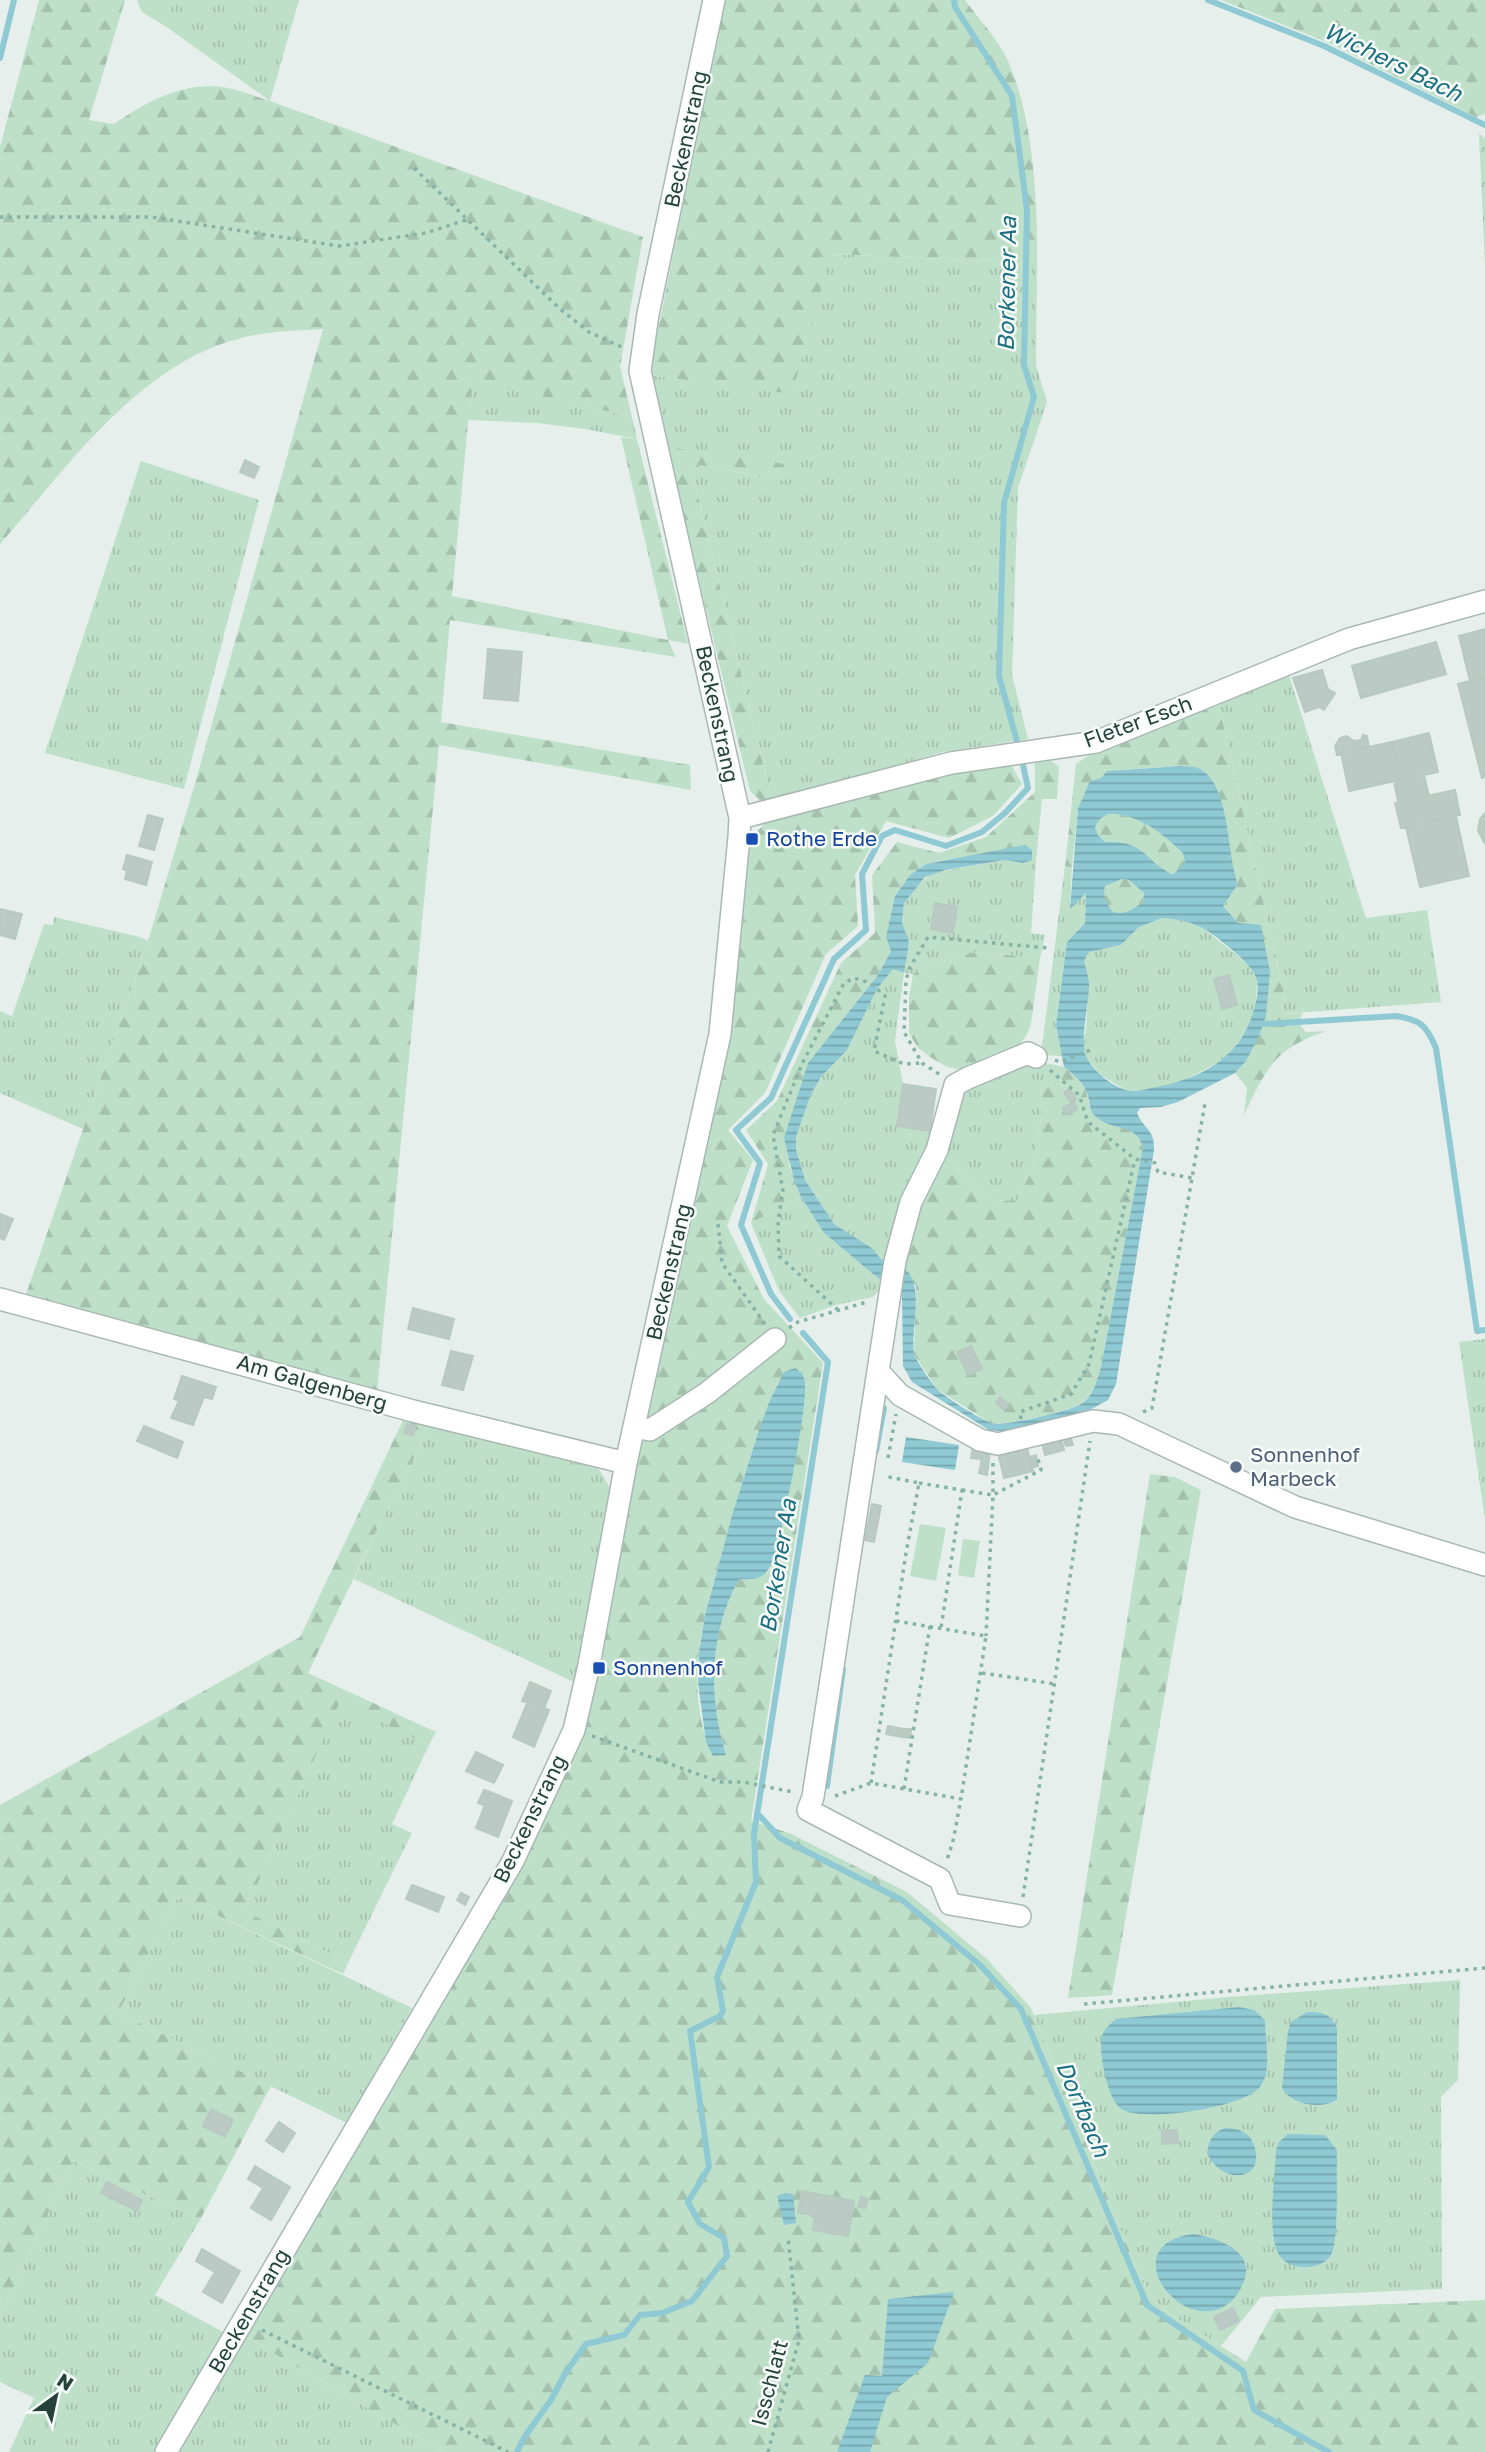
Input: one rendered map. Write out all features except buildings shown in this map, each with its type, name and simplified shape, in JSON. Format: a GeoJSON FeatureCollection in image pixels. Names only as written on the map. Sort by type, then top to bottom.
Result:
{"type":"FeatureCollection","features":[{"type":"Feature","properties":{"kind":"street","name":"Beckenstrang"},"geometry":{"type":"LineString","coordinates":[[166,2452],[513,1861],[574,1730],[589,1665],[626,1463],[720,1034],[740,818],[640,371],[648,314],[714,0]]}},
{"type":"Feature","properties":{"kind":"street","name":"Fleter Esch"},"geometry":{"type":"LineString","coordinates":[[740,818],[951,763],[1096,742],[1349,639],[1485,601]]}},
{"type":"Feature","properties":{"kind":"street"},"geometry":{"type":"LineString","coordinates":[[1020,1916],[950,1904],[940,1879],[808,1811],[813,1797],[895,1261],[911,1202],[937,1150],[956,1085],[968,1077],[1028,1053],[1036,1057]]}},
{"type":"Feature","properties":{"kind":"street","name":"Am Galgenberg"},"geometry":{"type":"LineString","coordinates":[[0,1299],[413,1411],[626,1463]]}},
{"type":"Feature","properties":{"kind":"street"},"geometry":{"type":"LineString","coordinates":[[634,1427],[650,1430],[708,1393],[775,1339]]}},
{"type":"Feature","properties":{"kind":"street"},"geometry":{"type":"LineString","coordinates":[[878,1371],[900,1395],[980,1440],[998,1444],[1093,1422],[1119,1424],[1295,1507],[1485,1565]]}},
{"type":"Feature","properties":{"kind":"path"},"geometry":{"type":"LineString","coordinates":[[414,168],[560,309],[589,332],[642,355]]}},
{"type":"Feature","properties":{"kind":"path"},"geometry":{"type":"LineString","coordinates":[[0,217],[151,217],[339,246],[426,233],[466,220]]}},
{"type":"Feature","properties":{"kind":"path"},"geometry":{"type":"LineString","coordinates":[[956,1085],[922,1063],[904,1032],[906,980],[910,967],[928,937],[1048,948]]}},
{"type":"Feature","properties":{"kind":"path"},"geometry":{"type":"LineString","coordinates":[[838,1310],[779,1256],[778,1221],[783,1191],[773,1135],[802,1064],[844,983],[855,978],[870,983],[885,996],[874,1051],[904,1064],[922,1063]]}},
{"type":"Feature","properties":{"kind":"path"},"geometry":{"type":"LineString","coordinates":[[1060,1062],[1093,1049]]}},
{"type":"Feature","properties":{"kind":"path"},"geometry":{"type":"LineString","coordinates":[[1036,1057],[1079,1095],[1088,1122],[1135,1159],[1155,1163],[1158,1172],[1192,1178]]}},
{"type":"Feature","properties":{"kind":"path"},"geometry":{"type":"LineString","coordinates":[[1119,1424],[1152,1408],[1205,1103]]}},
{"type":"Feature","properties":{"kind":"path"},"geometry":{"type":"LineString","coordinates":[[1021,1418],[1020,1412],[1072,1394],[1089,1364],[1135,1159]]}},
{"type":"Feature","properties":{"kind":"path"},"geometry":{"type":"LineString","coordinates":[[718,1224],[722,1263],[775,1339],[798,1322],[890,1292]]}},
{"type":"Feature","properties":{"kind":"path"},"geometry":{"type":"LineString","coordinates":[[887,1463],[900,1395]]}},
{"type":"Feature","properties":{"kind":"path"},"geometry":{"type":"LineString","coordinates":[[1020,1916],[1093,1422]]}},
{"type":"Feature","properties":{"kind":"path"},"geometry":{"type":"LineString","coordinates":[[884,1476],[993,1494],[1041,1470],[1033,1436]]}},
{"type":"Feature","properties":{"kind":"path"},"geometry":{"type":"LineString","coordinates":[[940,1879],[953,1841],[982,1673],[994,1453],[998,1444]]}},
{"type":"Feature","properties":{"kind":"path"},"geometry":{"type":"LineString","coordinates":[[872,1783],[919,1483]]}},
{"type":"Feature","properties":{"kind":"path"},"geometry":{"type":"LineString","coordinates":[[941,1628],[962,1490]]}},
{"type":"Feature","properties":{"kind":"path"},"geometry":{"type":"LineString","coordinates":[[896,1621],[986,1636]]}},
{"type":"Feature","properties":{"kind":"path"},"geometry":{"type":"LineString","coordinates":[[904,1789],[930,1626]]}},
{"type":"Feature","properties":{"kind":"path"},"geometry":{"type":"LineString","coordinates":[[982,1673],[1055,1684]]}},
{"type":"Feature","properties":{"kind":"path"},"geometry":{"type":"LineString","coordinates":[[574,1730],[720,1782],[755,1783],[813,1797],[837,1796],[872,1783],[961,1799]]}},
{"type":"Feature","properties":{"kind":"path"},"geometry":{"type":"LineString","coordinates":[[1084,2004],[1485,1968]]}},
{"type":"Feature","properties":{"kind":"path","name":"Isschlatt"},"geometry":{"type":"LineString","coordinates":[[768,2452],[799,2340],[788,2237]]}},
{"type":"Feature","properties":{"kind":"path"},"geometry":{"type":"LineString","coordinates":[[243,2321],[508,2452]]}},
{"type":"Feature","properties":{"kind":"green space"},"geometry":{"type":"Polygon","coordinates":[[[39,0],[125,0],[89,120],[114,124],[168,94],[197,87],[228,88],[643,237],[620,367],[632,417],[472,380],[452,596],[668,640],[676,657],[450,620],[441,722],[690,765],[691,790],[439,745],[377,1392],[24,1300],[148,941],[323,329],[249,336],[202,352],[168,371],[106,423],[0,544],[0,147],[39,0]]]}},
{"type":"Feature","properties":{"kind":"green space"},"geometry":{"type":"Polygon","coordinates":[[[137,0],[299,0],[270,101],[142,12],[137,0]]]}},
{"type":"Feature","properties":{"kind":"green space"},"geometry":{"type":"Polygon","coordinates":[[[724,0],[965,0],[1006,57],[1022,104],[1035,185],[1037,263],[831,254],[792,394],[649,375],[724,0]]]}},
{"type":"Feature","properties":{"kind":"green space"},"geometry":{"type":"Polygon","coordinates":[[[1221,0],[1485,0],[1485,114],[1476,117],[1329,43],[1221,0]]]}},
{"type":"Feature","properties":{"kind":"green space"},"geometry":{"type":"Polygon","coordinates":[[[1479,134],[1485,138],[1485,265],[1479,134]]]}},
{"type":"Feature","properties":{"kind":"green space"},"geometry":{"type":"Polygon","coordinates":[[[830,254],[1037,263],[1036,365],[1047,402],[1018,488],[1012,675],[1028,739],[943,752],[772,801],[692,472],[700,465],[785,481],[667,447],[649,375],[792,393],[830,254]]]}},
{"type":"Feature","properties":{"kind":"green space"},"geometry":{"type":"Polygon","coordinates":[[[472,379],[632,417],[637,439],[537,423],[468,420],[472,379]]]}},
{"type":"Feature","properties":{"kind":"green space"},"geometry":{"type":"Polygon","coordinates":[[[621,437],[637,439],[688,644],[668,640],[621,437]]]}},
{"type":"Feature","properties":{"kind":"green space"},"geometry":{"type":"Polygon","coordinates":[[[667,447],[798,466],[785,481],[700,465],[692,472],[772,801],[765,805],[750,791],[667,447]]]}},
{"type":"Feature","properties":{"kind":"green space"},"geometry":{"type":"Polygon","coordinates":[[[141,461],[259,500],[184,789],[45,753],[141,461]]]}},
{"type":"Feature","properties":{"kind":"green space"},"geometry":{"type":"Polygon","coordinates":[[[1287,669],[1366,918],[1427,910],[1441,1002],[1282,1014],[1284,993],[1219,705],[1287,669]]]}},
{"type":"Feature","properties":{"kind":"green space"},"geometry":{"type":"Polygon","coordinates":[[[1219,705],[1284,993],[1282,1014],[1303,1013],[1300,1023],[1306,1032],[1327,1031],[1295,1045],[1275,1061],[1259,1084],[1244,1115],[1247,1088],[1235,1073],[1246,1061],[1270,972],[1238,923],[1223,906],[1238,883],[1181,766],[1107,771],[1101,778],[1090,781],[1078,808],[1072,867],[1065,866],[1076,764],[1095,751],[1219,705]]]}},
{"type":"Feature","properties":{"kind":"green space"},"geometry":{"type":"Polygon","coordinates":[[[1050,760],[1059,767],[1057,799],[1042,799],[1036,861],[1032,860],[1032,850],[926,864],[910,875],[895,896],[886,937],[891,951],[878,975],[808,1063],[789,1165],[801,1197],[751,1223],[768,1164],[746,1130],[777,1101],[841,963],[875,933],[872,875],[897,842],[939,853],[986,837],[1035,792],[1035,762],[1050,760]]]}},
{"type":"Feature","properties":{"kind":"green space"},"geometry":{"type":"Polygon","coordinates":[[[1010,763],[1022,784],[993,816],[949,838],[886,821],[855,875],[858,926],[826,954],[765,1093],[728,1130],[753,1160],[727,1226],[764,1299],[823,1363],[751,1821],[789,1833],[907,1892],[987,1959],[1031,2008],[1142,2282],[1164,2310],[1246,2362],[1275,2309],[1485,2300],[1485,2452],[443,2452],[246,2337],[519,1870],[586,1721],[745,845],[764,824],[948,770],[1010,763]],[[778,1383],[746,1469],[708,1603],[697,1677],[701,1718],[713,1756],[726,1754],[714,1687],[714,1665],[722,1621],[739,1579],[749,1580],[768,1572],[789,1494],[806,1384],[778,1383]]]}},
{"type":"Feature","properties":{"kind":"green space"},"geometry":{"type":"Polygon","coordinates":[[[1108,814],[1130,817],[1149,826],[1184,853],[1185,862],[1174,876],[1128,844],[1105,842],[1095,827],[1100,819],[1108,814]]]}},
{"type":"Feature","properties":{"kind":"green space"},"geometry":{"type":"Polygon","coordinates":[[[1005,860],[1023,863],[1036,861],[1031,933],[1045,935],[1040,958],[975,952],[929,965],[913,974],[904,973],[895,1041],[903,1084],[897,1126],[930,1131],[928,1149],[888,1263],[872,1248],[834,1224],[805,1180],[796,1149],[796,1137],[811,1094],[821,1077],[847,1050],[877,989],[893,968],[904,972],[909,943],[902,922],[904,903],[911,892],[931,873],[1005,860]]]}},
{"type":"Feature","properties":{"kind":"green space"},"geometry":{"type":"Polygon","coordinates":[[[1065,866],[1072,867],[1070,908],[1086,892],[1085,923],[1067,942],[1056,1025],[1062,1056],[1041,1055],[1065,866]]]}},
{"type":"Feature","properties":{"kind":"green space"},"geometry":{"type":"Polygon","coordinates":[[[1122,879],[1129,880],[1144,893],[1143,903],[1118,913],[1113,912],[1104,894],[1105,886],[1122,879]]]}},
{"type":"Feature","properties":{"kind":"green space"},"geometry":{"type":"Polygon","coordinates":[[[54,917],[148,941],[83,1129],[0,1093],[0,1011],[12,1016],[44,924],[53,925],[54,917]]]}},
{"type":"Feature","properties":{"kind":"green space"},"geometry":{"type":"Polygon","coordinates":[[[1164,918],[1185,919],[1205,930],[1249,966],[1257,980],[1256,1006],[1249,1026],[1230,1054],[1180,1083],[1134,1092],[1102,1076],[1088,1060],[1082,1047],[1089,981],[1084,961],[1089,952],[1121,945],[1139,927],[1164,918]]]}},
{"type":"Feature","properties":{"kind":"green space"},"geometry":{"type":"Polygon","coordinates":[[[975,952],[1040,958],[1031,1024],[1025,1038],[1016,1048],[962,1070],[947,1067],[918,1048],[909,1033],[909,997],[913,974],[929,965],[975,952]]]}},
{"type":"Feature","properties":{"kind":"green space"},"geometry":{"type":"Polygon","coordinates":[[[1027,1059],[1064,1067],[1040,1084],[1042,1112],[1034,1166],[1017,1200],[992,1201],[940,1153],[966,1089],[1027,1059]]]}},
{"type":"Feature","properties":{"kind":"green space"},"geometry":{"type":"Polygon","coordinates":[[[1064,1067],[1075,1075],[1086,1090],[1090,1109],[1108,1124],[1130,1129],[1139,1136],[1143,1147],[1101,1367],[1090,1395],[1077,1406],[1023,1420],[990,1423],[937,1389],[914,1354],[916,1286],[901,1267],[915,1205],[940,1153],[992,1201],[1017,1200],[1034,1166],[1042,1112],[1040,1083],[1064,1067]]]}},
{"type":"Feature","properties":{"kind":"green space"},"geometry":{"type":"Polygon","coordinates":[[[801,1197],[824,1233],[885,1284],[873,1297],[836,1305],[800,1318],[779,1291],[751,1223],[801,1197]]]}},
{"type":"Feature","properties":{"kind":"green space"},"geometry":{"type":"Polygon","coordinates":[[[1485,1339],[1485,1519],[1459,1342],[1485,1339]]]}},
{"type":"Feature","properties":{"kind":"green space"},"geometry":{"type":"Polygon","coordinates":[[[405,1416],[431,1424],[308,1673],[436,1732],[429,1745],[340,1702],[245,1911],[348,1963],[343,1974],[178,1897],[118,2013],[271,2086],[200,2220],[73,2160],[0,2316],[0,1805],[300,1637],[405,1416]]]}},
{"type":"Feature","properties":{"kind":"green space"},"geometry":{"type":"Polygon","coordinates":[[[431,1424],[598,1468],[613,1493],[578,1684],[354,1579],[431,1424]]]}},
{"type":"Feature","properties":{"kind":"green space"},"geometry":{"type":"Polygon","coordinates":[[[1150,1474],[1175,1477],[1201,1490],[1112,1995],[1068,1998],[1150,1474]]]}},
{"type":"Feature","properties":{"kind":"green space"},"geometry":{"type":"Polygon","coordinates":[[[920,1524],[946,1528],[936,1581],[910,1576],[920,1524]]]}},
{"type":"Feature","properties":{"kind":"green space"},"geometry":{"type":"Polygon","coordinates":[[[963,1539],[980,1541],[974,1578],[958,1575],[963,1539]]]}},
{"type":"Feature","properties":{"kind":"green space"},"geometry":{"type":"Polygon","coordinates":[[[340,1701],[429,1745],[392,1824],[412,1833],[348,1963],[245,1911],[340,1701]]]}},
{"type":"Feature","properties":{"kind":"green space"},"geometry":{"type":"Polygon","coordinates":[[[178,1897],[412,2008],[347,2123],[118,2013],[178,1897]]]}},
{"type":"Feature","properties":{"kind":"green space"},"geometry":{"type":"Polygon","coordinates":[[[1460,1980],[1458,2080],[1441,2097],[1442,2289],[1261,2297],[1221,2346],[1164,2310],[1142,2282],[1034,2015],[1460,1980]]]}},
{"type":"Feature","properties":{"kind":"green space"},"geometry":{"type":"Polygon","coordinates":[[[73,2160],[200,2220],[155,2295],[225,2333],[156,2452],[9,2452],[34,2398],[0,2382],[0,2316],[73,2160]]]}},
{"type":"Feature","properties":{"kind":"green space"},"geometry":{"type":"Polygon","coordinates":[[[246,2337],[443,2452],[179,2452],[246,2337]]]}},
{"type":"Feature","properties":{"kind":"water"},"geometry":{"type":"Polygon","coordinates":[[[1181,766],[1198,768],[1209,776],[1222,803],[1238,884],[1223,906],[1238,923],[1261,925],[1270,972],[1266,1016],[1246,1061],[1235,1073],[1178,1102],[1161,1107],[1140,1108],[1137,1113],[1151,1134],[1154,1150],[1116,1384],[1108,1400],[1084,1413],[1002,1431],[989,1430],[912,1382],[903,1366],[902,1294],[897,1288],[901,1267],[909,1273],[913,1282],[916,1306],[914,1353],[924,1371],[941,1393],[980,1418],[999,1424],[1036,1418],[1081,1404],[1092,1393],[1101,1367],[1143,1147],[1134,1133],[1108,1124],[1093,1114],[1084,1087],[1064,1067],[1056,1025],[1067,942],[1085,923],[1086,893],[1070,909],[1078,808],[1090,781],[1101,778],[1107,771],[1181,766]],[[1108,814],[1100,819],[1095,827],[1105,842],[1128,844],[1173,875],[1185,862],[1183,853],[1149,826],[1130,817],[1108,814]],[[1122,879],[1105,886],[1104,894],[1113,912],[1125,912],[1143,903],[1144,893],[1129,880],[1122,879]],[[1163,918],[1139,927],[1121,945],[1089,952],[1084,961],[1089,982],[1084,1041],[1086,1056],[1105,1078],[1124,1090],[1134,1091],[1189,1078],[1217,1064],[1247,1029],[1258,989],[1253,971],[1246,963],[1222,941],[1200,927],[1163,918]]]}},
{"type":"Feature","properties":{"kind":"water"},"geometry":{"type":"Polygon","coordinates":[[[1025,845],[1032,850],[1032,860],[1023,863],[1005,860],[945,870],[925,877],[904,903],[902,922],[909,943],[904,973],[893,969],[877,989],[847,1050],[821,1077],[811,1094],[796,1137],[796,1149],[805,1180],[834,1224],[872,1248],[888,1263],[885,1284],[824,1233],[801,1197],[784,1138],[808,1063],[878,975],[891,951],[886,937],[895,896],[910,875],[926,864],[1025,845]]]}},
{"type":"Feature","properties":{"kind":"water"},"geometry":{"type":"Polygon","coordinates":[[[795,1368],[804,1378],[805,1397],[786,1509],[768,1570],[759,1578],[739,1579],[722,1621],[714,1665],[714,1687],[726,1755],[713,1756],[706,1742],[698,1683],[699,1652],[705,1615],[759,1430],[784,1372],[795,1368]]]}},
{"type":"Feature","properties":{"kind":"water"},"geometry":{"type":"Polygon","coordinates":[[[906,1437],[959,1445],[955,1470],[902,1462],[906,1437]]]}},
{"type":"Feature","properties":{"kind":"water"},"geometry":{"type":"Polygon","coordinates":[[[1239,2007],[1254,2010],[1265,2020],[1267,2065],[1259,2088],[1233,2102],[1171,2114],[1135,2113],[1118,2106],[1106,2079],[1101,2048],[1103,2034],[1116,2019],[1239,2007]]]}},
{"type":"Feature","properties":{"kind":"water"},"geometry":{"type":"Polygon","coordinates":[[[1307,2012],[1325,2014],[1337,2028],[1337,2100],[1323,2105],[1299,2102],[1282,2088],[1288,2031],[1291,2022],[1307,2012]]]}},
{"type":"Feature","properties":{"kind":"water"},"geometry":{"type":"Polygon","coordinates":[[[1225,2128],[1242,2131],[1251,2139],[1256,2156],[1255,2165],[1249,2172],[1232,2175],[1223,2171],[1207,2153],[1212,2138],[1225,2128]]]}},
{"type":"Feature","properties":{"kind":"water"},"geometry":{"type":"Polygon","coordinates":[[[1288,2134],[1325,2135],[1337,2150],[1334,2245],[1327,2259],[1313,2266],[1289,2264],[1278,2253],[1275,2244],[1272,2218],[1276,2150],[1279,2142],[1288,2134]]]}},
{"type":"Feature","properties":{"kind":"water"},"geometry":{"type":"Polygon","coordinates":[[[793,2194],[796,2223],[784,2225],[777,2196],[793,2194]]]}},
{"type":"Feature","properties":{"kind":"water"},"geometry":{"type":"Polygon","coordinates":[[[1194,2234],[1232,2248],[1240,2254],[1244,2262],[1244,2281],[1239,2292],[1225,2306],[1207,2311],[1189,2308],[1173,2298],[1162,2284],[1156,2268],[1158,2253],[1170,2241],[1194,2234]]]}},
{"type":"Feature","properties":{"kind":"water"},"geometry":{"type":"Polygon","coordinates":[[[954,2292],[928,2363],[887,2397],[870,2452],[837,2452],[865,2375],[882,2376],[888,2299],[954,2292]]]}},
{"type":"Feature","properties":{"kind":"waterway"},"geometry":{"type":"LineString","coordinates":[[0,58],[14,0]]}},
{"type":"Feature","properties":{"kind":"waterway","name":"Borkener Aa"},"geometry":{"type":"LineString","coordinates":[[954,0],[955,7],[1012,96],[1027,210],[1024,365],[1034,397],[1004,503],[999,676],[1018,745]]}},
{"type":"Feature","properties":{"kind":"waterway","name":"Wichers Bach"},"geometry":{"type":"LineString","coordinates":[[1208,0],[1324,46],[1485,125]]}},
{"type":"Feature","properties":{"kind":"waterway"},"geometry":{"type":"LineString","coordinates":[[790,1319],[771,1294],[741,1225],[760,1163],[736,1130],[771,1098],[834,959],[866,930],[862,874],[882,836],[895,830],[946,846],[982,832],[1005,813],[1028,788],[1023,765]]}},
{"type":"Feature","properties":{"kind":"waterway"},"geometry":{"type":"LineString","coordinates":[[1264,1024],[1396,1016],[1411,1019],[1426,1029],[1436,1048],[1477,1331],[1485,1330]]}},
{"type":"Feature","properties":{"kind":"waterway"},"geometry":{"type":"LineString","coordinates":[[517,2452],[586,2344],[624,2335],[640,2315],[662,2313],[692,2301],[727,2256],[724,2238],[700,2224],[688,2202],[709,2167],[690,2031],[720,2016],[723,2011],[717,1977],[756,1882],[754,1834],[828,1362],[803,1333]]}},
{"type":"Feature","properties":{"kind":"waterway"},"geometry":{"type":"LineString","coordinates":[[876,1451],[884,1408]]}},
{"type":"Feature","properties":{"kind":"waterway"},"geometry":{"type":"LineString","coordinates":[[827,1786],[843,1669]]}},
{"type":"Feature","properties":{"kind":"waterway","name":"Dorfbach"},"geometry":{"type":"LineString","coordinates":[[757,1813],[780,1838],[902,1900],[980,1965],[1021,2009],[1147,2305],[1243,2371],[1254,2410],[1329,2452]]}},
{"type":"Feature","properties":{"kind":"place","name":"Rothe Erde"},"geometry":{"type":"Point","coordinates":[752,839]}},
{"type":"Feature","properties":{"kind":"place","name":"Sonnenhof Marbeck"},"geometry":{"type":"Point","coordinates":[1236,1467]}},
{"type":"Feature","properties":{"kind":"place","name":"Sonnenhof"},"geometry":{"type":"Point","coordinates":[599,1668]}}]}
